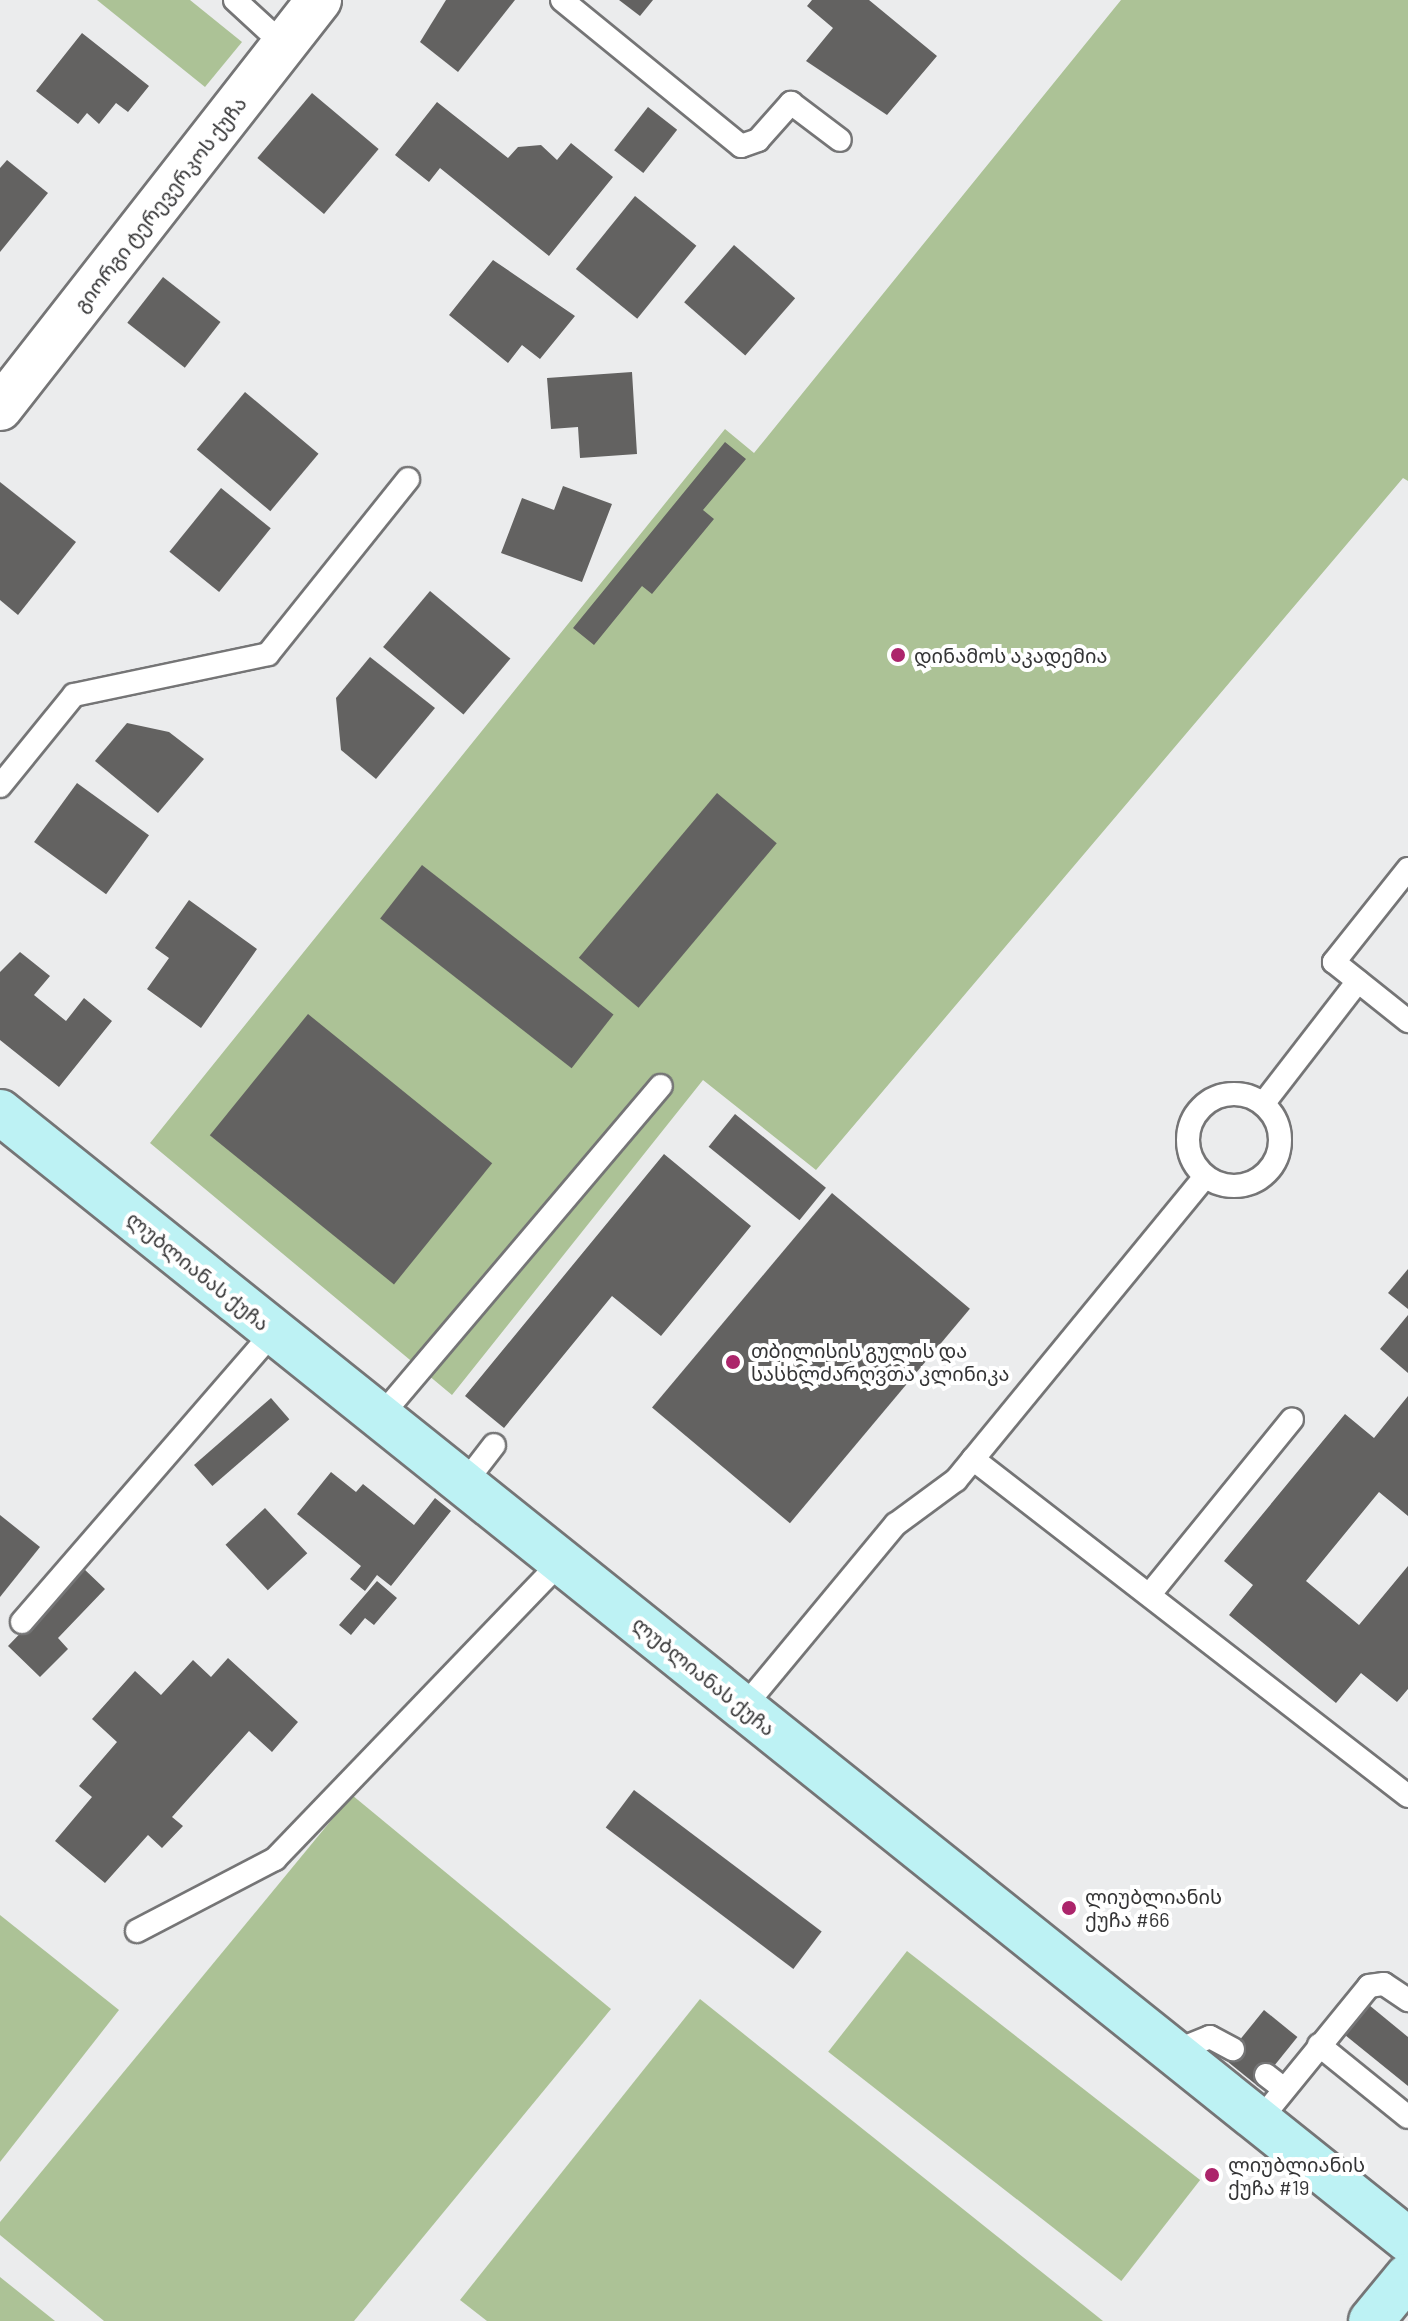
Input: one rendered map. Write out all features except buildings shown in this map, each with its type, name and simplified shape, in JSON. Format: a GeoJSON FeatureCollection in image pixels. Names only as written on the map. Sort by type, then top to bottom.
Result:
{"type":"FeatureCollection","features":[{"type":"Feature","properties":{"kind":"street","name":"გიორგი ტერევერკოს ქუჩა"},"geometry":{"type":"LineString","coordinates":[[0,408],[319,0]]}},
{"type":"Feature","properties":{"kind":"street","name":"ლუბლიანას ქუჩა"},"geometry":{"type":"LineString","coordinates":[[0,1112],[1173,2052],[1270,2095],[1408,2240]]}},
{"type":"Feature","properties":{"kind":"street"},"geometry":{"type":"LineString","coordinates":[[1371,2321],[1408,2276]]}},
{"type":"Feature","properties":{"kind":"lane"},"geometry":{"type":"LineString","coordinates":[[235,0],[284,45]]}},
{"type":"Feature","properties":{"kind":"lane"},"geometry":{"type":"LineString","coordinates":[[562,0],[741,146],[758,140],[791,103],[840,140]]}},
{"type":"Feature","properties":{"kind":"lane"},"geometry":{"type":"LineString","coordinates":[[0,786],[74,695],[268,654],[408,479]]}},
{"type":"Feature","properties":{"kind":"lane"},"geometry":{"type":"LineString","coordinates":[[1408,869],[1334,962],[1408,1021]]}},
{"type":"Feature","properties":{"kind":"lane"},"geometry":{"type":"LineString","coordinates":[[1263,1104],[1358,981]]}},
{"type":"Feature","properties":{"kind":"lane"},"geometry":{"type":"LineString","coordinates":[[380,1417],[661,1086]]}},
{"type":"Feature","properties":{"kind":"lane"},"geometry":{"type":"LineString","coordinates":[[1217,1097],[1263,1104],[1280,1131],[1275,1162],[1243,1185],[1205,1177],[1188,1150],[1193,1118],[1217,1097]]}},
{"type":"Feature","properties":{"kind":"lane"},"geometry":{"type":"LineString","coordinates":[[743,1708],[896,1524],[973,1459],[1205,1177]]}},
{"type":"Feature","properties":{"kind":"lane"},"geometry":{"type":"LineString","coordinates":[[22,1622],[274,1331]]}},
{"type":"Feature","properties":{"kind":"lane"},"geometry":{"type":"LineString","coordinates":[[1150,1594],[1292,1419]]}},
{"type":"Feature","properties":{"kind":"lane"},"geometry":{"type":"LineString","coordinates":[[464,1484],[494,1445]]}},
{"type":"Feature","properties":{"kind":"lane"},"geometry":{"type":"LineString","coordinates":[[973,1459],[1405,1786]]}},
{"type":"Feature","properties":{"kind":"lane"},"geometry":{"type":"LineString","coordinates":[[137,1931],[275,1859],[561,1562]]}},
{"type":"Feature","properties":{"kind":"lane"},"geometry":{"type":"LineString","coordinates":[[1270,2095],[1319,2045],[1369,1986],[1384,1984],[1408,2000]]}},
{"type":"Feature","properties":{"kind":"lane"},"geometry":{"type":"LineString","coordinates":[[1173,2052],[1210,2037],[1233,2049]]}},
{"type":"Feature","properties":{"kind":"lane"},"geometry":{"type":"LineString","coordinates":[[1319,2045],[1408,2117]]}},
{"type":"Feature","properties":{"kind":"green space"},"geometry":{"type":"Polygon","coordinates":[[[97,0],[190,0],[242,42],[205,87],[97,0]]]}},
{"type":"Feature","properties":{"kind":"green space","name":"დინამოს აკადემია"},"geometry":{"type":"Polygon","coordinates":[[[1121,0],[1408,0],[1408,481],[1403,478],[816,1170],[703,1080],[452,1395],[150,1143],[725,429],[754,453],[1121,0]]]}},
{"type":"Feature","properties":{"kind":"green space"},"geometry":{"type":"Polygon","coordinates":[[[352,1795],[611,2009],[354,2321],[104,2321],[0,2235],[0,2222],[352,1795]]]}},
{"type":"Feature","properties":{"kind":"green space"},"geometry":{"type":"Polygon","coordinates":[[[0,1915],[119,2010],[0,2162],[0,1915]]]}},
{"type":"Feature","properties":{"kind":"green space"},"geometry":{"type":"Polygon","coordinates":[[[907,1951],[1200,2180],[1121,2281],[828,2052],[907,1951]]]}},
{"type":"Feature","properties":{"kind":"green space"},"geometry":{"type":"Polygon","coordinates":[[[700,1999],[1103,2321],[487,2321],[460,2300],[700,1999]]]}},
{"type":"Feature","properties":{"kind":"green space"},"geometry":{"type":"Polygon","coordinates":[[[0,2277],[55,2321],[0,2321],[0,2277]]]}},
{"type":"Feature","properties":{"kind":"place","name":"დინამოს აკადემია"},"geometry":{"type":"Point","coordinates":[898,655]}},
{"type":"Feature","properties":{"kind":"place","name":"თბილისის გულის და სასხლძარღვთა კლინიკა"},"geometry":{"type":"Point","coordinates":[733,1362]}},
{"type":"Feature","properties":{"kind":"place","name":"ლიუბლიანის ქუჩა #66"},"geometry":{"type":"Point","coordinates":[1069,1908]}},
{"type":"Feature","properties":{"kind":"place","name":"ლიუბლიანის ქუჩა #19"},"geometry":{"type":"Point","coordinates":[1212,2175]}}]}
